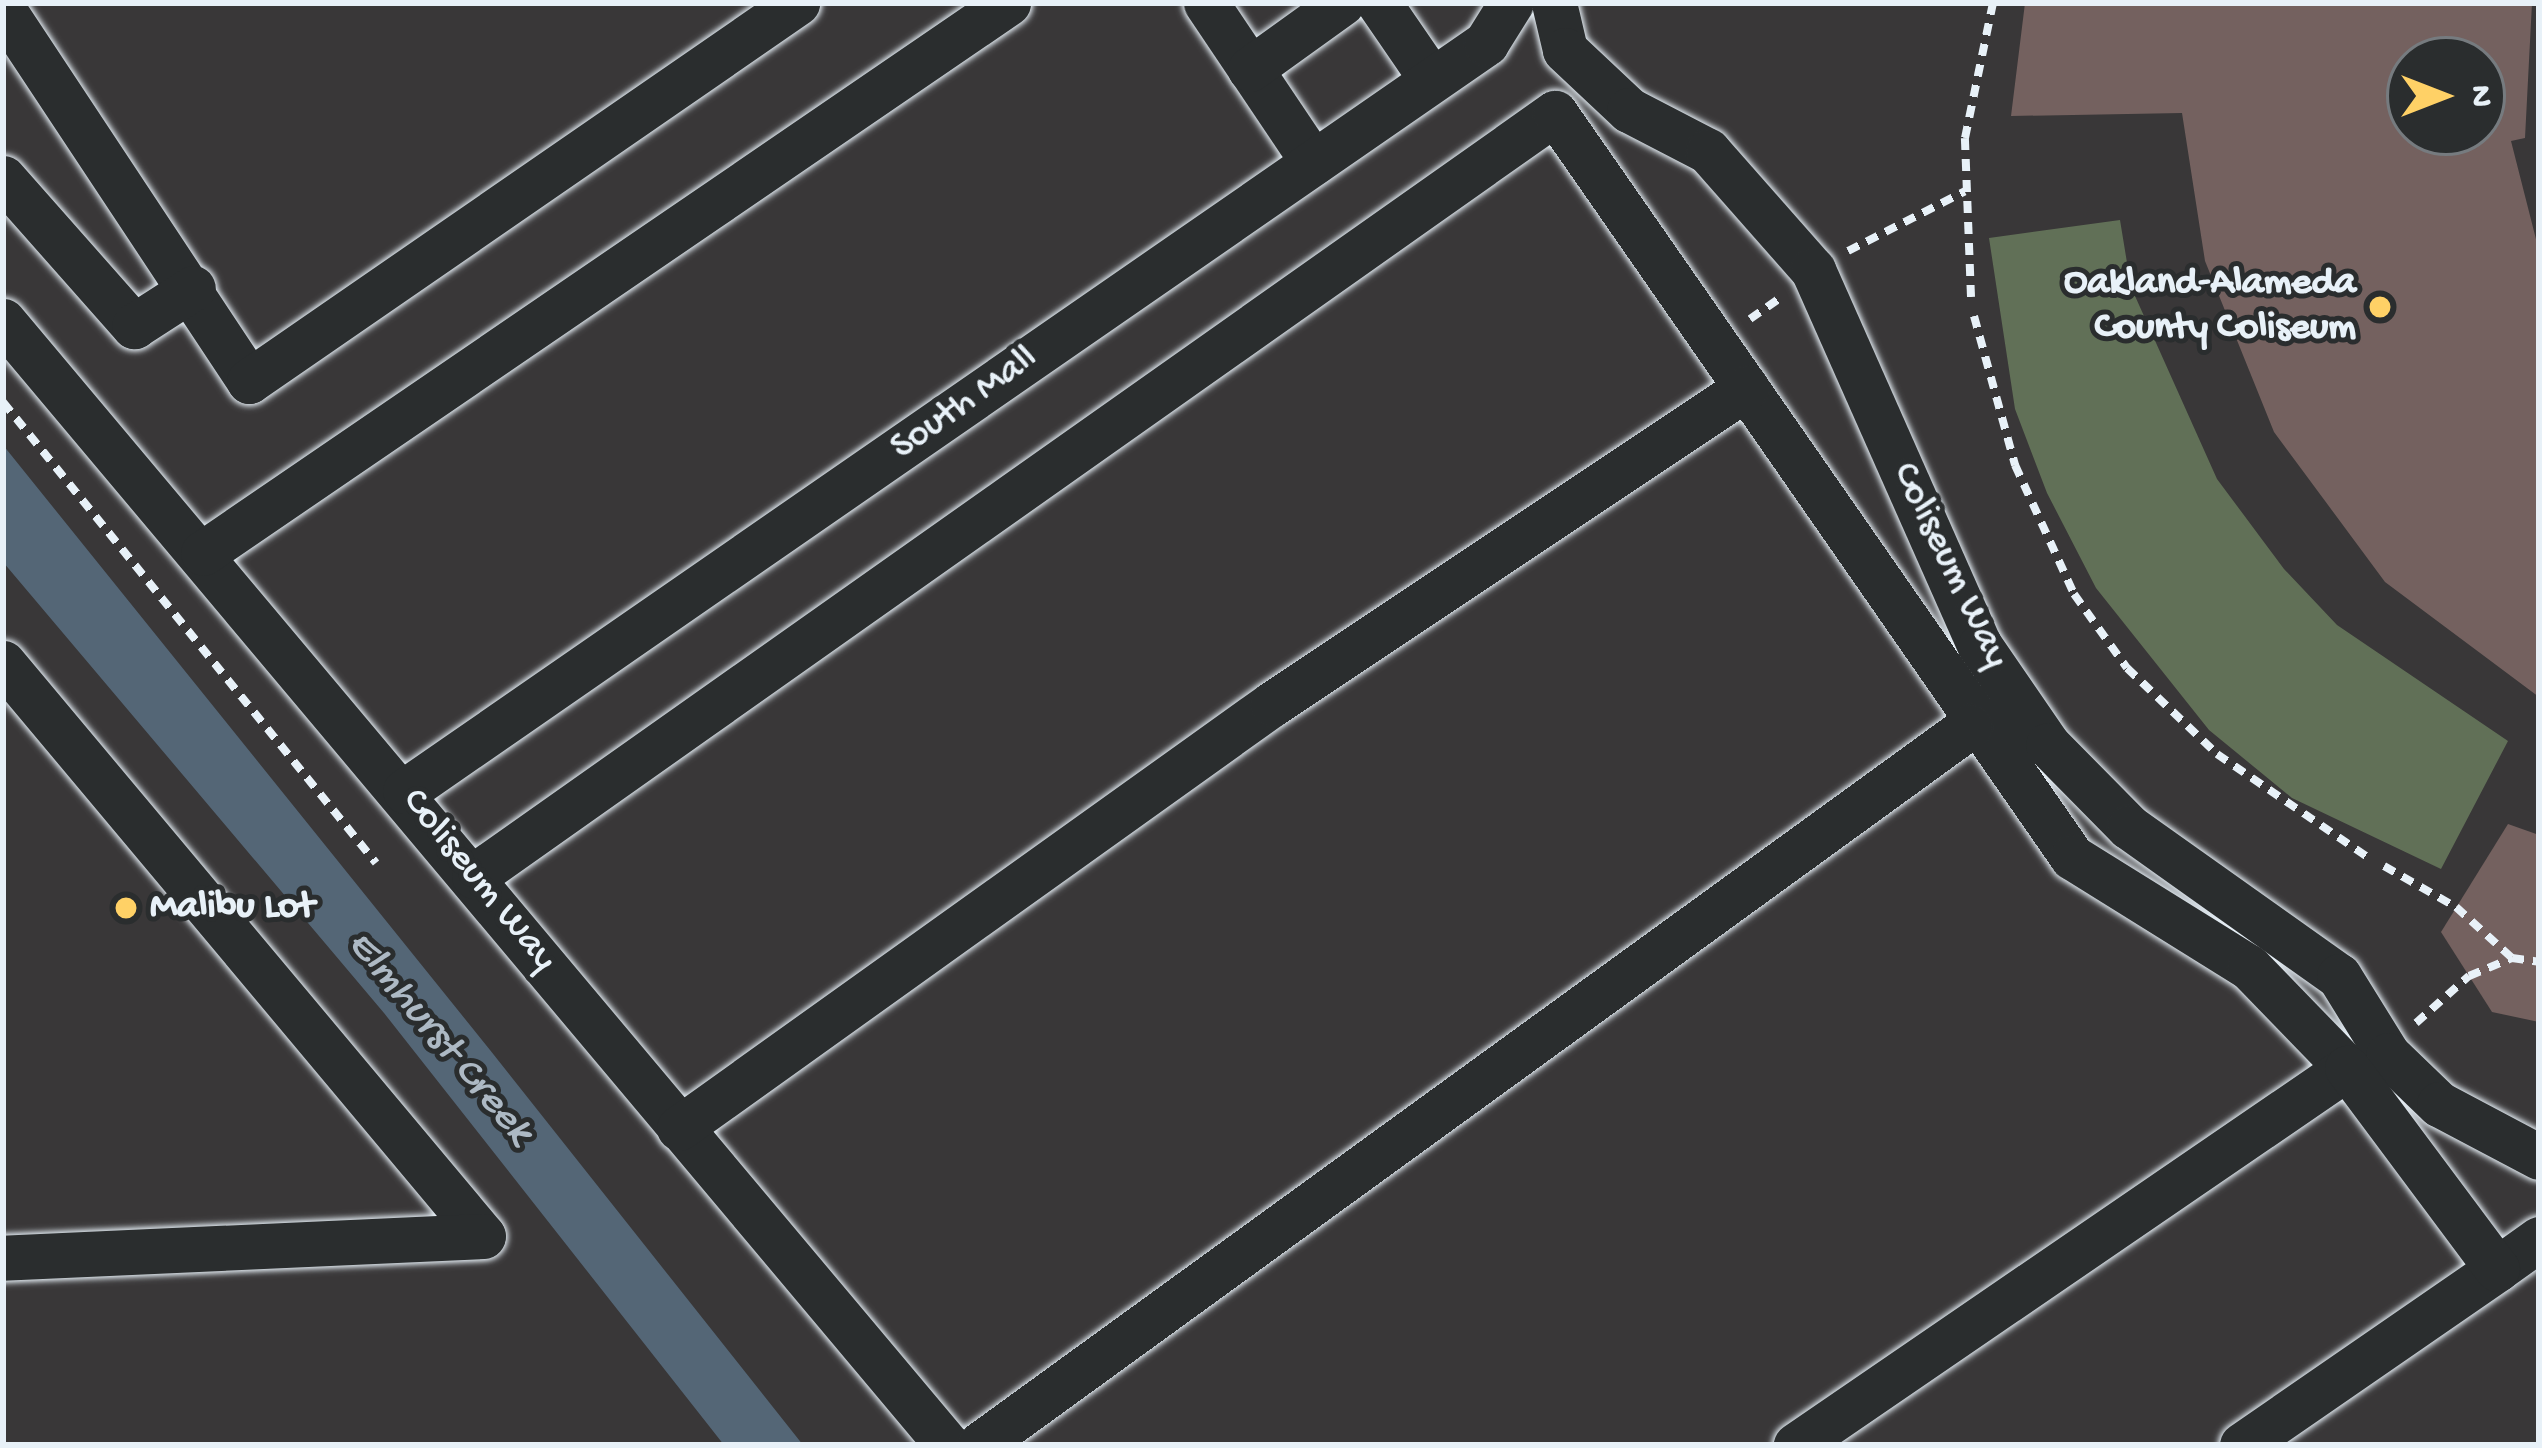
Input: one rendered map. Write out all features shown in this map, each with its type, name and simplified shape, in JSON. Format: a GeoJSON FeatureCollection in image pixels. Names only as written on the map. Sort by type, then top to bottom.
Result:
{"type":"FeatureCollection","features":[{"type":"Feature","properties":{"kind":"lane"},"geometry":{"type":"LineString","coordinates":[[3,9],[193,288],[249,381],[797,3]]}},
{"type":"Feature","properties":{"kind":"lane"},"geometry":{"type":"LineString","coordinates":[[203,553],[1008,3]]}},
{"type":"Feature","properties":{"kind":"lane"},"geometry":{"type":"LineString","coordinates":[[1206,3],[1313,162]]}},
{"type":"Feature","properties":{"kind":"lane"},"geometry":{"type":"LineString","coordinates":[[1250,69],[1342,3]]}},
{"type":"Feature","properties":{"kind":"lane"},"geometry":{"type":"LineString","coordinates":[[1379,3],[1432,80]]}},
{"type":"Feature","properties":{"kind":"lane","name":"South Mall"},"geometry":{"type":"LineString","coordinates":[[405,791],[1486,43],[1511,3]]}},
{"type":"Feature","properties":{"kind":"lane","name":"Coliseum Way"},"geometry":{"type":"LineString","coordinates":[[1554,3],[1564,50],[1628,110],[1708,151],[1813,270],[1970,625],[2048,745],[2128,827],[2339,976],[2367,1061],[2539,1156]]}},
{"type":"Feature","properties":{"kind":"lane"},"geometry":{"type":"LineString","coordinates":[[474,876],[1555,113],[1746,388],[1970,726],[2072,857],[2249,967],[2367,1061],[2497,1269]]}},
{"type":"Feature","properties":{"kind":"lane"},"geometry":{"type":"LineString","coordinates":[[3,178],[134,326],[193,288]]}},
{"type":"Feature","properties":{"kind":"lane","name":"Coliseum Way"},"geometry":{"type":"LineString","coordinates":[[3,321],[405,791],[679,1128],[947,1445]]}},
{"type":"Feature","properties":{"kind":"lane"},"geometry":{"type":"LineString","coordinates":[[679,1128],[1272,704],[1746,388]]}},
{"type":"Feature","properties":{"kind":"lane"},"geometry":{"type":"LineString","coordinates":[[3,663],[483,1235],[3,1258]]}},
{"type":"Feature","properties":{"kind":"lane"},"geometry":{"type":"LineString","coordinates":[[979,1445],[1970,726]]}},
{"type":"Feature","properties":{"kind":"lane"},"geometry":{"type":"LineString","coordinates":[[1796,1445],[2367,1061]]}},
{"type":"Feature","properties":{"kind":"lane"},"geometry":{"type":"LineString","coordinates":[[2242,1445],[2539,1240]]}},
{"type":"Feature","properties":{"kind":"path"},"geometry":{"type":"LineString","coordinates":[[1971,297],[1965,190],[1993,3]]}},
{"type":"Feature","properties":{"kind":"path"},"geometry":{"type":"LineString","coordinates":[[1771,306],[1813,270],[1965,190]]}},
{"type":"Feature","properties":{"kind":"path"},"geometry":{"type":"LineString","coordinates":[[1974,316],[2015,465],[2074,594],[2127,668],[2217,754],[2366,856]]}},
{"type":"Feature","properties":{"kind":"path"},"geometry":{"type":"LineString","coordinates":[[3,402],[376,863]]}},
{"type":"Feature","properties":{"kind":"path"},"geometry":{"type":"LineString","coordinates":[[2384,866],[2456,907],[2512,958]]}},
{"type":"Feature","properties":{"kind":"path"},"geometry":{"type":"LineString","coordinates":[[2367,1061],[2469,976],[2512,958],[2539,962]]}},
{"type":"Feature","properties":{"kind":"green space"},"geometry":{"type":"Polygon","coordinates":[[[2120,220],[2131,287],[2217,479],[2284,569],[2337,625],[2508,741],[2441,869],[2292,798],[2209,730],[2096,588],[2047,493],[2015,409],[1989,238],[2120,220]]]}},
{"type":"Feature","properties":{"kind":"water","name":"Elmhurst Creek"},"geometry":{"type":"Polygon","coordinates":[[[3,445],[803,1445],[724,1445],[384,1013],[3,562],[3,445]]]}},
{"type":"Feature","properties":{"kind":"building","name":"Oakland-Alameda County Coliseum"},"geometry":{"type":"Polygon","coordinates":[[[2025,3],[2532,3],[2525,138],[2511,141],[2539,251],[2539,697],[2385,582],[2274,432],[2205,261],[2182,113],[2011,116],[2025,3]]]}},
{"type":"Feature","properties":{"kind":"building"},"geometry":{"type":"Polygon","coordinates":[[[2508,824],[2539,835],[2539,1022],[2492,1012],[2441,932],[2508,824]]]}},
{"type":"Feature","properties":{"kind":"place","name":"Oakland-Alameda County Coliseum"},"geometry":{"type":"Point","coordinates":[2380,307]}},
{"type":"Feature","properties":{"kind":"place","name":"Malibu Lot"},"geometry":{"type":"Point","coordinates":[126,908]}}]}
